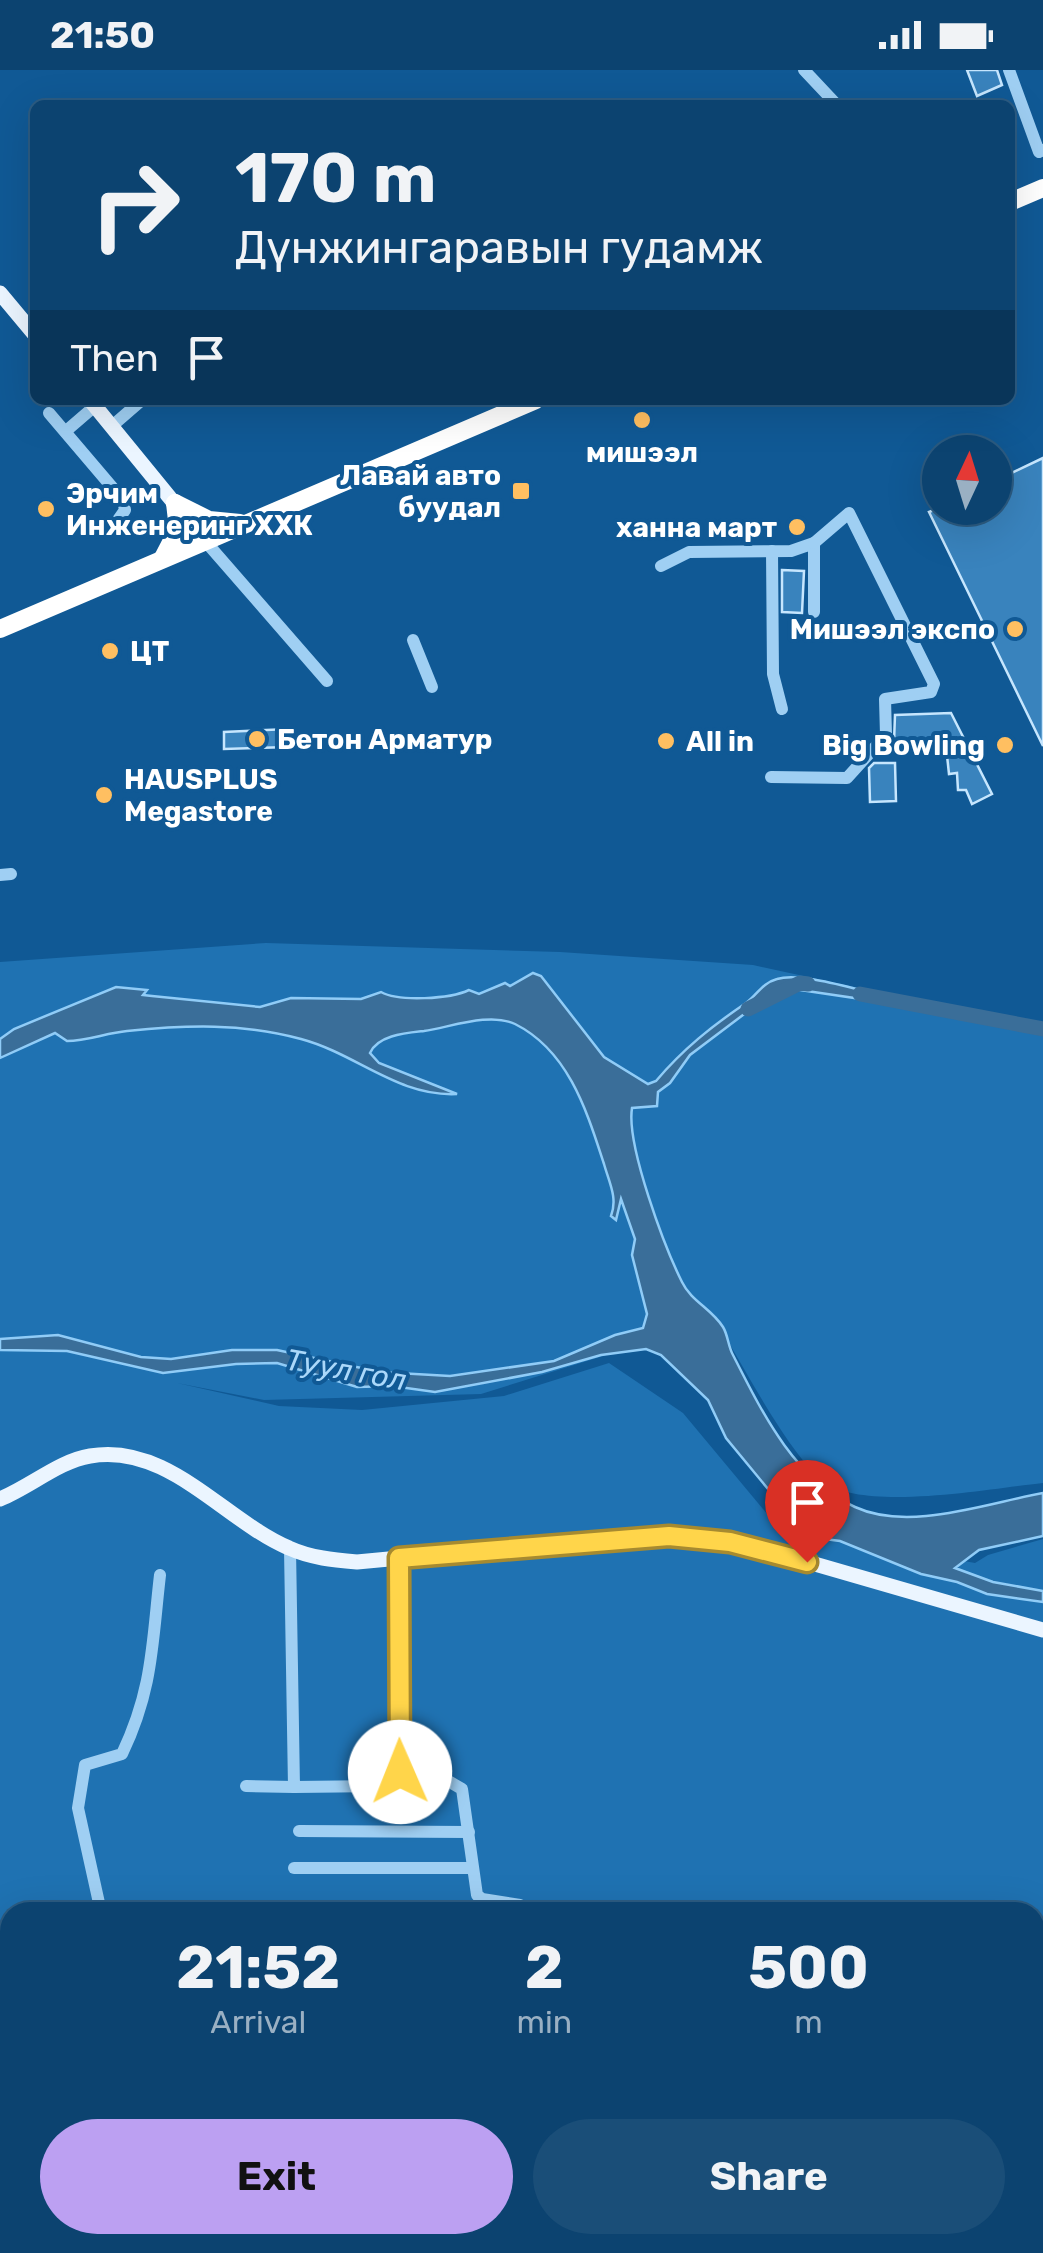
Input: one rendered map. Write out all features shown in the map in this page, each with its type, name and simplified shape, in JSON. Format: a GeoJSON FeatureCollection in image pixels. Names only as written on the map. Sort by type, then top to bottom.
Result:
{"type":"FeatureCollection","features":[{"type":"Feature","properties":{"kind":"highway"},"geometry":{"type":"LineString","coordinates":[[1015,200],[1043,188]]}},
{"type":"Feature","properties":{"kind":"highway"},"geometry":{"type":"LineString","coordinates":[[0,629],[524,405]]}},
{"type":"Feature","properties":{"kind":"highway"},"geometry":{"type":"LineString","coordinates":[[175,503],[209,520],[250,523]]}},
{"type":"Feature","properties":{"kind":"highway"},"geometry":{"type":"LineString","coordinates":[[162,560],[178,529],[175,503]]}},
{"type":"Feature","properties":{"kind":"main road"},"geometry":{"type":"LineString","coordinates":[[0,293],[30,329]]}},
{"type":"Feature","properties":{"kind":"main road"},"geometry":{"type":"LineString","coordinates":[[95,405],[206,542]]}},
{"type":"Feature","properties":{"kind":"main road"},"geometry":{"type":"LineString","coordinates":[[0,1499],[77,1459],[105,1454],[129,1456],[170,1473],[290,1549],[347,1561],[634,1536],[687,1536],[756,1548],[1043,1630]]}},
{"type":"Feature","properties":{"kind":"street"},"geometry":{"type":"LineString","coordinates":[[804,70],[832,100]]}},
{"type":"Feature","properties":{"kind":"street"},"geometry":{"type":"LineString","coordinates":[[1009,70],[1039,152],[1043,150]]}},
{"type":"Feature","properties":{"kind":"street"},"geometry":{"type":"LineString","coordinates":[[66,431],[91,405]]}},
{"type":"Feature","properties":{"kind":"street"},"geometry":{"type":"LineString","coordinates":[[112,426],[136,405]]}},
{"type":"Feature","properties":{"kind":"street"},"geometry":{"type":"LineString","coordinates":[[49,413],[122,500],[126,510],[118,520]]}},
{"type":"Feature","properties":{"kind":"street"},"geometry":{"type":"LineString","coordinates":[[661,566],[689,552],[802,550],[849,512],[934,684],[931,692],[920,696],[885,699],[886,736],[847,778],[772,777]]}},
{"type":"Feature","properties":{"kind":"street"},"geometry":{"type":"LineString","coordinates":[[206,542],[327,681]]}},
{"type":"Feature","properties":{"kind":"street"},"geometry":{"type":"LineString","coordinates":[[814,543],[814,612]]}},
{"type":"Feature","properties":{"kind":"street"},"geometry":{"type":"LineString","coordinates":[[772,551],[773,674],[782,709]]}},
{"type":"Feature","properties":{"kind":"street"},"geometry":{"type":"LineString","coordinates":[[413,640],[432,687]]}},
{"type":"Feature","properties":{"kind":"street"},"geometry":{"type":"LineString","coordinates":[[290,1549],[294,1787]]}},
{"type":"Feature","properties":{"kind":"street"},"geometry":{"type":"LineString","coordinates":[[399,1558],[400,1772],[408,1781],[458,1785],[465,1795],[470,1868],[477,1894],[498,1902]]}},
{"type":"Feature","properties":{"kind":"street"},"geometry":{"type":"LineString","coordinates":[[98,1902],[78,1808],[85,1765],[122,1754],[137,1723],[152,1672],[160,1575]]}},
{"type":"Feature","properties":{"kind":"street"},"geometry":{"type":"LineString","coordinates":[[246,1786],[382,1786]]}},
{"type":"Feature","properties":{"kind":"street"},"geometry":{"type":"LineString","coordinates":[[298,1831],[469,1832]]}},
{"type":"Feature","properties":{"kind":"street"},"geometry":{"type":"LineString","coordinates":[[294,1868],[470,1868]]}},
{"type":"Feature","properties":{"kind":"shaded area"},"geometry":{"type":"Polygon","coordinates":[[[266,943],[560,952],[753,965],[1043,1028],[1043,1483],[897,1497],[867,1496],[823,1481],[795,1450],[716,1321],[481,1394],[264,1400],[177,1383],[279,1406],[362,1410],[504,1396],[609,1363],[683,1413],[778,1527],[975,1563],[988,1555],[1043,1539],[1043,1902],[0,1902],[0,962],[266,943]]]}},
{"type":"Feature","properties":{"kind":"water"},"geometry":{"type":"Polygon","coordinates":[[[533,973],[541,976],[604,1057],[648,1084],[772,981],[799,978],[878,994],[875,1001],[780,987],[690,1055],[670,1083],[658,1092],[657,1106],[632,1108],[641,1170],[682,1282],[723,1327],[731,1352],[756,1399],[797,1462],[833,1495],[855,1507],[899,1517],[948,1513],[1043,1493],[1043,1536],[979,1550],[955,1568],[993,1582],[1043,1591],[1043,1602],[987,1594],[921,1574],[840,1541],[801,1531],[785,1519],[768,1489],[726,1438],[708,1400],[661,1355],[646,1349],[601,1355],[542,1372],[435,1392],[392,1386],[357,1387],[277,1363],[163,1373],[67,1351],[0,1350],[0,1339],[58,1335],[141,1357],[171,1359],[232,1350],[277,1350],[380,1372],[450,1376],[554,1361],[615,1335],[643,1328],[647,1314],[632,1255],[635,1239],[621,1199],[616,1220],[611,1216],[612,1190],[583,1104],[549,1050],[515,1024],[482,1020],[401,1034],[379,1042],[370,1053],[379,1063],[457,1094],[436,1093],[396,1082],[301,1039],[236,1028],[149,1029],[67,1041],[55,1033],[0,1058],[0,1039],[14,1029],[116,987],[147,990],[143,995],[260,1007],[291,998],[361,999],[381,992],[412,998],[450,996],[469,990],[479,994],[505,983],[510,986],[533,973]]]}},
{"type":"Feature","properties":{"kind":"building"},"geometry":{"type":"Polygon","coordinates":[[[967,70],[997,70],[1002,85],[977,96],[967,70]]]}},
{"type":"Feature","properties":{"kind":"building","name":"Мишээл экспо"},"geometry":{"type":"Polygon","coordinates":[[[1043,458],[1043,746],[935,525],[1012,525],[1012,473],[1043,458]]]}},
{"type":"Feature","properties":{"kind":"building"},"geometry":{"type":"Polygon","coordinates":[[[782,570],[804,571],[802,613],[782,612],[782,570]]]}},
{"type":"Feature","properties":{"kind":"building"},"geometry":{"type":"Polygon","coordinates":[[[951,713],[992,794],[972,804],[966,790],[958,790],[957,773],[949,774],[946,746],[935,747],[936,740],[894,742],[895,715],[951,713]]]}},
{"type":"Feature","properties":{"kind":"building","name":"Бетон Арматур"},"geometry":{"type":"Polygon","coordinates":[[[289,729],[290,747],[224,749],[224,732],[289,729]]]}},
{"type":"Feature","properties":{"kind":"building"},"geometry":{"type":"Polygon","coordinates":[[[874,763],[895,763],[896,801],[870,802],[869,768],[874,763]]]}},
{"type":"Feature","properties":{"kind":"waterway","name":"Туул гол"},"geometry":{"type":"LineString","coordinates":[[748,1009],[800,983],[808,984]]}},
{"type":"Feature","properties":{"kind":"waterway","name":"Туул гол"},"geometry":{"type":"LineString","coordinates":[[860,994],[1043,1029]]}},
{"type":"Feature","properties":{"kind":"place","name":"мишээл"},"geometry":{"type":"Point","coordinates":[642,420]}},
{"type":"Feature","properties":{"kind":"place","name":"Лавай авто буудал"},"geometry":{"type":"Point","coordinates":[521,491]}},
{"type":"Feature","properties":{"kind":"place","name":"Эрчим Инженеринг ХХК"},"geometry":{"type":"Point","coordinates":[46,509]}},
{"type":"Feature","properties":{"kind":"place","name":"ханна март"},"geometry":{"type":"Point","coordinates":[797,527]}},
{"type":"Feature","properties":{"kind":"place","name":"Мишээл экспо"},"geometry":{"type":"Point","coordinates":[1015,629]}},
{"type":"Feature","properties":{"kind":"place","name":"ЦТ"},"geometry":{"type":"Point","coordinates":[110,651]}},
{"type":"Feature","properties":{"kind":"place","name":"Бетон Арматур"},"geometry":{"type":"Point","coordinates":[257,739]}},
{"type":"Feature","properties":{"kind":"place","name":"All in"},"geometry":{"type":"Point","coordinates":[666,741]}},
{"type":"Feature","properties":{"kind":"place","name":"Big Bowling"},"geometry":{"type":"Point","coordinates":[1005,745]}},
{"type":"Feature","properties":{"kind":"place","name":"HAUSPLUS Megastore"},"geometry":{"type":"Point","coordinates":[104,795]}},
{"type":"Feature","properties":{"kind":"route"},"geometry":{"type":"LineString","coordinates":[[400,1772],[399,1558],[634,1536],[687,1536],[730,1542],[807,1562]]}}]}
